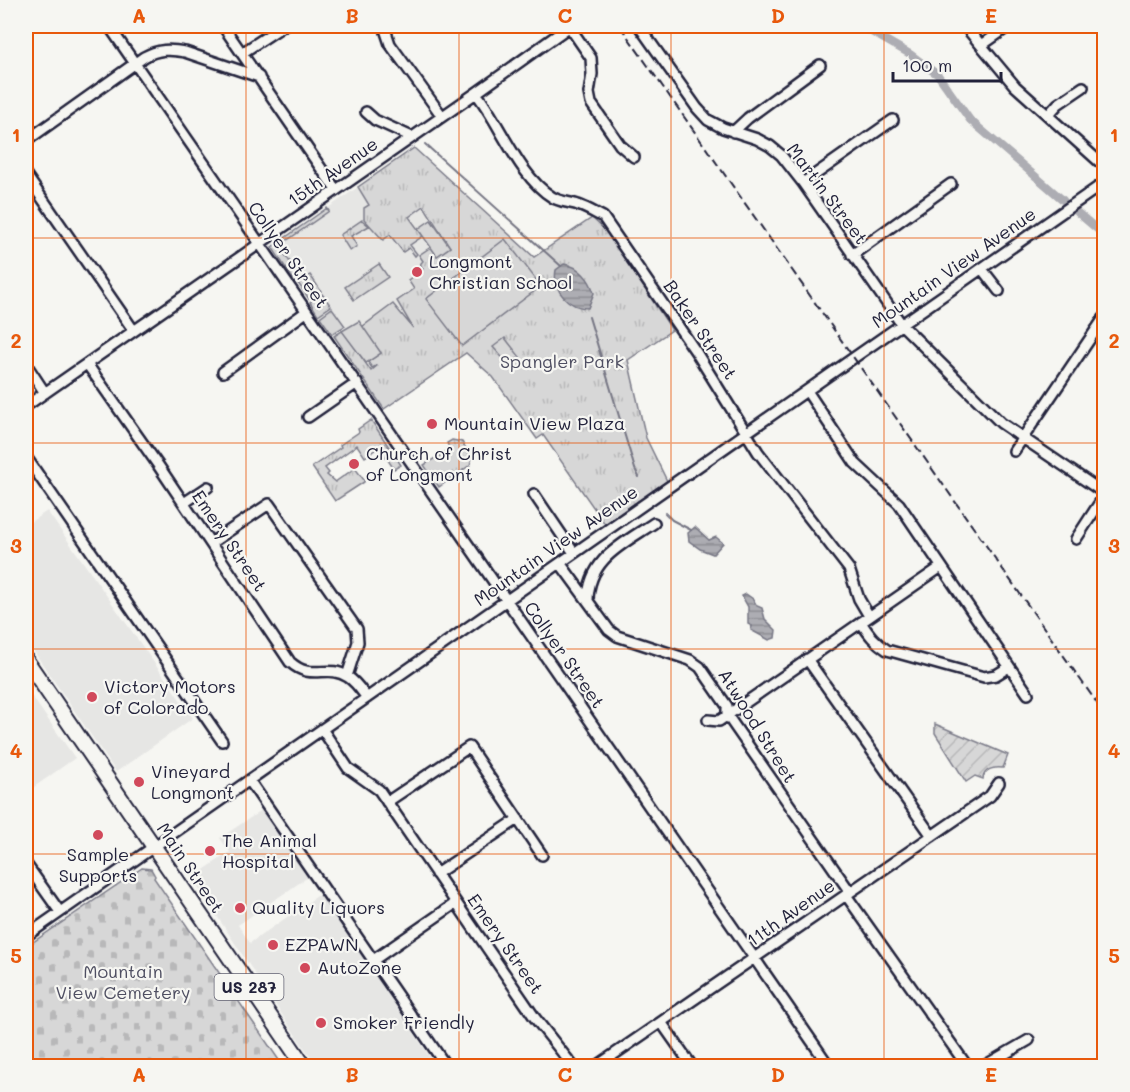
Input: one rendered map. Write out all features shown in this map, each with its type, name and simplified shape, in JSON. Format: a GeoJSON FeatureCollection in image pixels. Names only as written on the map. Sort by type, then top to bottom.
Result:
{"type":"FeatureCollection","features":[{"type":"Feature","properties":{"kind":"highway","name":"Main Street"},"geometry":{"type":"LineString","coordinates":[[26,660],[304,1066]]}},
{"type":"Feature","properties":{"kind":"street","name":"Collyer Street"},"geometry":{"type":"LineString","coordinates":[[109,26],[829,1066]]}},
{"type":"Feature","properties":{"kind":"street"},"geometry":{"type":"LineString","coordinates":[[223,26],[336,190]]}},
{"type":"Feature","properties":{"kind":"street"},"geometry":{"type":"LineString","coordinates":[[242,53],[284,26]]}},
{"type":"Feature","properties":{"kind":"street"},"geometry":{"type":"LineString","coordinates":[[384,26],[390,44],[442,116]]}},
{"type":"Feature","properties":{"kind":"street"},"geometry":{"type":"LineString","coordinates":[[570,26],[591,58],[592,74],[589,93],[591,103],[620,145],[634,157]]}},
{"type":"Feature","properties":{"kind":"street","name":"15th Avenue"},"geometry":{"type":"LineString","coordinates":[[26,406],[570,26]]}},
{"type":"Feature","properties":{"kind":"street","name":"Martin Street"},"geometry":{"type":"LineString","coordinates":[[639,26],[708,120],[733,132],[757,139],[781,155],[902,325],[984,408],[1023,439],[1104,494]]}},
{"type":"Feature","properties":{"kind":"street"},"geometry":{"type":"LineString","coordinates":[[965,26],[1015,86],[1104,166]]}},
{"type":"Feature","properties":{"kind":"street"},"geometry":{"type":"LineString","coordinates":[[982,45],[1009,26]]}},
{"type":"Feature","properties":{"kind":"street"},"geometry":{"type":"LineString","coordinates":[[26,141],[150,54],[173,49],[259,77]]}},
{"type":"Feature","properties":{"kind":"street"},"geometry":{"type":"LineString","coordinates":[[733,132],[748,118],[820,65]]}},
{"type":"Feature","properties":{"kind":"street"},"geometry":{"type":"LineString","coordinates":[[1048,115],[1058,104],[1083,87]]}},
{"type":"Feature","properties":{"kind":"street","name":"Baker Street"},"geometry":{"type":"LineString","coordinates":[[476,93],[490,111],[497,128],[532,180],[552,198],[580,205],[603,217],[701,360],[758,452],[849,569],[869,636],[887,650],[984,677],[996,675],[1009,666]]}},
{"type":"Feature","properties":{"kind":"street"},"geometry":{"type":"LineString","coordinates":[[366,112],[375,120],[412,137]]}},
{"type":"Feature","properties":{"kind":"street"},"geometry":{"type":"LineString","coordinates":[[803,183],[893,120]]}},
{"type":"Feature","properties":{"kind":"street"},"geometry":{"type":"LineString","coordinates":[[26,175],[134,331]]}},
{"type":"Feature","properties":{"kind":"street","name":"Mountain View Avenue"},"geometry":{"type":"LineString","coordinates":[[26,936],[1104,183]]}},
{"type":"Feature","properties":{"kind":"street"},"geometry":{"type":"LineString","coordinates":[[852,255],[951,184]]}},
{"type":"Feature","properties":{"kind":"street"},"geometry":{"type":"LineString","coordinates":[[982,269],[999,291]]}},
{"type":"Feature","properties":{"kind":"street"},"geometry":{"type":"LineString","coordinates":[[223,372],[306,312]]}},
{"type":"Feature","properties":{"kind":"street"},"geometry":{"type":"LineString","coordinates":[[1014,451],[1104,318]]}},
{"type":"Feature","properties":{"kind":"street"},"geometry":{"type":"LineString","coordinates":[[26,364],[45,393]]}},
{"type":"Feature","properties":{"kind":"street","name":"Emery Street"},"geometry":{"type":"LineString","coordinates":[[87,364],[184,503],[290,662],[297,669],[306,673],[329,671],[347,676]]}},
{"type":"Feature","properties":{"kind":"street"},"geometry":{"type":"LineString","coordinates":[[308,417],[357,383]]}},
{"type":"Feature","properties":{"kind":"street"},"geometry":{"type":"LineString","coordinates":[[807,391],[855,463],[899,504],[1028,694]]}},
{"type":"Feature","properties":{"kind":"street"},"geometry":{"type":"LineString","coordinates":[[26,457],[222,741]]}},
{"type":"Feature","properties":{"kind":"street"},"geometry":{"type":"LineString","coordinates":[[184,503],[208,487]]}},
{"type":"Feature","properties":{"kind":"street"},"geometry":{"type":"LineString","coordinates":[[534,494],[574,553]]}},
{"type":"Feature","properties":{"kind":"street"},"geometry":{"type":"LineString","coordinates":[[1076,539],[1104,494]]}},
{"type":"Feature","properties":{"kind":"street"},"geometry":{"type":"LineString","coordinates":[[211,543],[269,504],[357,629],[358,642],[347,676],[367,698]]}},
{"type":"Feature","properties":{"kind":"street"},"geometry":{"type":"LineString","coordinates":[[588,601],[588,589],[598,565],[607,555],[654,523]]}},
{"type":"Feature","properties":{"kind":"street","name":"Atwood Street"},"geometry":{"type":"LineString","coordinates":[[560,563],[609,630],[617,636],[679,655],[700,667],[727,706],[727,715],[967,1066]]}},
{"type":"Feature","properties":{"kind":"street"},"geometry":{"type":"LineString","coordinates":[[708,720],[719,721],[941,567]]}},
{"type":"Feature","properties":{"kind":"street"},"geometry":{"type":"LineString","coordinates":[[807,659],[932,836]]}},
{"type":"Feature","properties":{"kind":"street","name":"Emery Street"},"geometry":{"type":"LineString","coordinates":[[322,729],[348,768],[379,790],[535,1018],[573,1066]]}},
{"type":"Feature","properties":{"kind":"street"},"geometry":{"type":"LineString","coordinates":[[387,802],[469,747],[542,855]]}},
{"type":"Feature","properties":{"kind":"street"},"geometry":{"type":"LineString","coordinates":[[249,780],[446,1066]]}},
{"type":"Feature","properties":{"kind":"street","name":"11th Avenue"},"geometry":{"type":"LineString","coordinates":[[597,1066],[990,796],[999,783]]}},
{"type":"Feature","properties":{"kind":"street"},"geometry":{"type":"LineString","coordinates":[[436,874],[518,819]]}},
{"type":"Feature","properties":{"kind":"street"},"geometry":{"type":"LineString","coordinates":[[26,864],[60,912]]}},
{"type":"Feature","properties":{"kind":"street"},"geometry":{"type":"LineString","coordinates":[[372,961],[456,903]]}},
{"type":"Feature","properties":{"kind":"street"},"geometry":{"type":"LineString","coordinates":[[661,1022],[692,1066]]}},
{"type":"Feature","properties":{"kind":"street"},"geometry":{"type":"LineString","coordinates":[[984,1066],[1029,1040]]}},
{"type":"Feature","properties":{"kind":"shaded area","name":"Longmont Christian School"},"geometry":{"type":"Polygon","coordinates":[[[414,148],[544,266],[465,353],[384,409],[272,247],[414,148]]]}},
{"type":"Feature","properties":{"kind":"shaded area"},"geometry":{"type":"Polygon","coordinates":[[[564,264],[579,270],[590,283],[594,293],[588,308],[568,302],[559,291],[555,278],[556,270],[564,264]]]}},
{"type":"Feature","properties":{"kind":"shaded area"},"geometry":{"type":"Polygon","coordinates":[[[47,511],[193,718],[116,772],[26,640],[26,525],[47,511]]]}},
{"type":"Feature","properties":{"kind":"shaded area"},"geometry":{"type":"Polygon","coordinates":[[[695,527],[709,540],[716,537],[723,543],[713,554],[689,541],[688,533],[695,527]]]}},
{"type":"Feature","properties":{"kind":"shaded area"},"geometry":{"type":"Polygon","coordinates":[[[746,594],[762,608],[765,619],[776,630],[775,638],[769,640],[751,630],[752,626],[748,624],[748,607],[742,596],[746,594]]]}},
{"type":"Feature","properties":{"kind":"shaded area"},"geometry":{"type":"Polygon","coordinates":[[[26,688],[75,758],[27,792],[26,790],[26,688]]]}},
{"type":"Feature","properties":{"kind":"shaded area"},"geometry":{"type":"Polygon","coordinates":[[[262,810],[308,877],[238,925],[250,943],[320,894],[436,1066],[317,1066],[292,1030],[192,878],[230,852],[220,838],[262,810]]]}},
{"type":"Feature","properties":{"kind":"green space","name":"Spangler Park"},"geometry":{"type":"Polygon","coordinates":[[[414,148],[534,257],[592,218],[607,232],[672,330],[628,360],[646,438],[667,481],[605,524],[543,435],[537,439],[493,377],[466,353],[384,409],[334,336],[344,332],[371,371],[378,365],[372,368],[368,362],[381,353],[362,327],[393,304],[413,328],[397,301],[414,289],[408,280],[423,269],[420,264],[423,261],[419,255],[431,247],[437,256],[450,247],[424,206],[409,217],[423,236],[410,245],[417,254],[415,256],[409,248],[403,252],[390,235],[383,240],[364,219],[364,208],[369,205],[358,187],[414,148]]]}},
{"type":"Feature","properties":{"kind":"green space"},"geometry":{"type":"Polygon","coordinates":[[[327,208],[329,211],[279,246],[299,275],[293,279],[272,247],[327,208]]]}},
{"type":"Feature","properties":{"kind":"green space"},"geometry":{"type":"Polygon","coordinates":[[[362,220],[369,226],[351,236],[357,246],[350,251],[340,235],[362,220]]]}},
{"type":"Feature","properties":{"kind":"green space"},"geometry":{"type":"Polygon","coordinates":[[[431,220],[450,247],[437,256],[418,229],[431,220]]]}},
{"type":"Feature","properties":{"kind":"green space"},"geometry":{"type":"Polygon","coordinates":[[[505,239],[541,286],[462,346],[426,299],[505,239]]]}},
{"type":"Feature","properties":{"kind":"green space"},"geometry":{"type":"Polygon","coordinates":[[[379,264],[388,277],[354,300],[345,287],[379,264]]]}},
{"type":"Feature","properties":{"kind":"green space"},"geometry":{"type":"Polygon","coordinates":[[[310,275],[321,291],[309,299],[298,283],[310,275]]]}},
{"type":"Feature","properties":{"kind":"green space"},"geometry":{"type":"Polygon","coordinates":[[[322,294],[331,306],[318,315],[310,302],[322,294]]]}},
{"type":"Feature","properties":{"kind":"green space"},"geometry":{"type":"Polygon","coordinates":[[[332,308],[345,326],[332,334],[320,317],[332,308]]]}},
{"type":"Feature","properties":{"kind":"green space"},"geometry":{"type":"Polygon","coordinates":[[[359,321],[381,353],[366,363],[342,331],[359,321]]]}},
{"type":"Feature","properties":{"kind":"green space"},"geometry":{"type":"Polygon","coordinates":[[[505,338],[520,357],[509,365],[493,347],[505,338]]]}},
{"type":"Feature","properties":{"kind":"green space"},"geometry":{"type":"Polygon","coordinates":[[[371,420],[401,465],[394,469],[379,447],[365,457],[357,445],[325,468],[329,473],[327,475],[335,482],[355,468],[364,480],[335,501],[312,467],[341,447],[340,445],[359,432],[358,429],[371,420]]]}},
{"type":"Feature","properties":{"kind":"green space"},"geometry":{"type":"Polygon","coordinates":[[[452,440],[462,442],[472,458],[470,465],[439,487],[424,465],[450,449],[447,443],[452,440]]]}},
{"type":"Feature","properties":{"kind":"green space"},"geometry":{"type":"Polygon","coordinates":[[[935,724],[1008,755],[1003,768],[990,769],[985,773],[983,779],[975,776],[966,782],[935,733],[935,724]]]}},
{"type":"Feature","properties":{"kind":"green space","name":"Mountain View Cemetery"},"geometry":{"type":"Polygon","coordinates":[[[142,868],[151,869],[154,878],[283,1066],[26,1066],[26,947],[142,868]]]}},
{"type":"Feature","properties":{"kind":"waterway"},"geometry":{"type":"LineString","coordinates":[[861,26],[910,54],[938,75],[970,120],[1063,200]]}},
{"type":"Feature","properties":{"kind":"waterway"},"geometry":{"type":"LineString","coordinates":[[425,144],[561,266]]}},
{"type":"Feature","properties":{"kind":"waterway"},"geometry":{"type":"LineString","coordinates":[[1078,213],[1104,235]]}},
{"type":"Feature","properties":{"kind":"waterway"},"geometry":{"type":"LineString","coordinates":[[589,317],[639,477]]}},
{"type":"Feature","properties":{"kind":"waterway"},"geometry":{"type":"LineString","coordinates":[[665,513],[672,520],[691,530]]}},
{"type":"Feature","properties":{"kind":"railway"},"geometry":{"type":"LineString","coordinates":[[620,26],[1104,713]]}},
{"type":"Feature","properties":{"kind":"place","name":"Longmont Christian School"},"geometry":{"type":"Point","coordinates":[417,272]}},
{"type":"Feature","properties":{"kind":"place","name":"Mountain View Plaza"},"geometry":{"type":"Point","coordinates":[432,424]}},
{"type":"Feature","properties":{"kind":"place","name":"Church of Christ of Longmont"},"geometry":{"type":"Point","coordinates":[354,464]}},
{"type":"Feature","properties":{"kind":"place","name":"Victory Motors of Colorado"},"geometry":{"type":"Point","coordinates":[92,697]}},
{"type":"Feature","properties":{"kind":"place","name":"Vineyard Longmont"},"geometry":{"type":"Point","coordinates":[139,782]}},
{"type":"Feature","properties":{"kind":"place","name":"Sample Supports"},"geometry":{"type":"Point","coordinates":[98,835]}},
{"type":"Feature","properties":{"kind":"place","name":"The Animal Hospital"},"geometry":{"type":"Point","coordinates":[210,851]}},
{"type":"Feature","properties":{"kind":"place","name":"Quality Liquors"},"geometry":{"type":"Point","coordinates":[240,908]}},
{"type":"Feature","properties":{"kind":"place","name":"EZPAWN"},"geometry":{"type":"Point","coordinates":[273,945]}},
{"type":"Feature","properties":{"kind":"place","name":"AutoZone"},"geometry":{"type":"Point","coordinates":[305,968]}},
{"type":"Feature","properties":{"kind":"place","name":"Smoker Friendly"},"geometry":{"type":"Point","coordinates":[321,1023]}}]}
